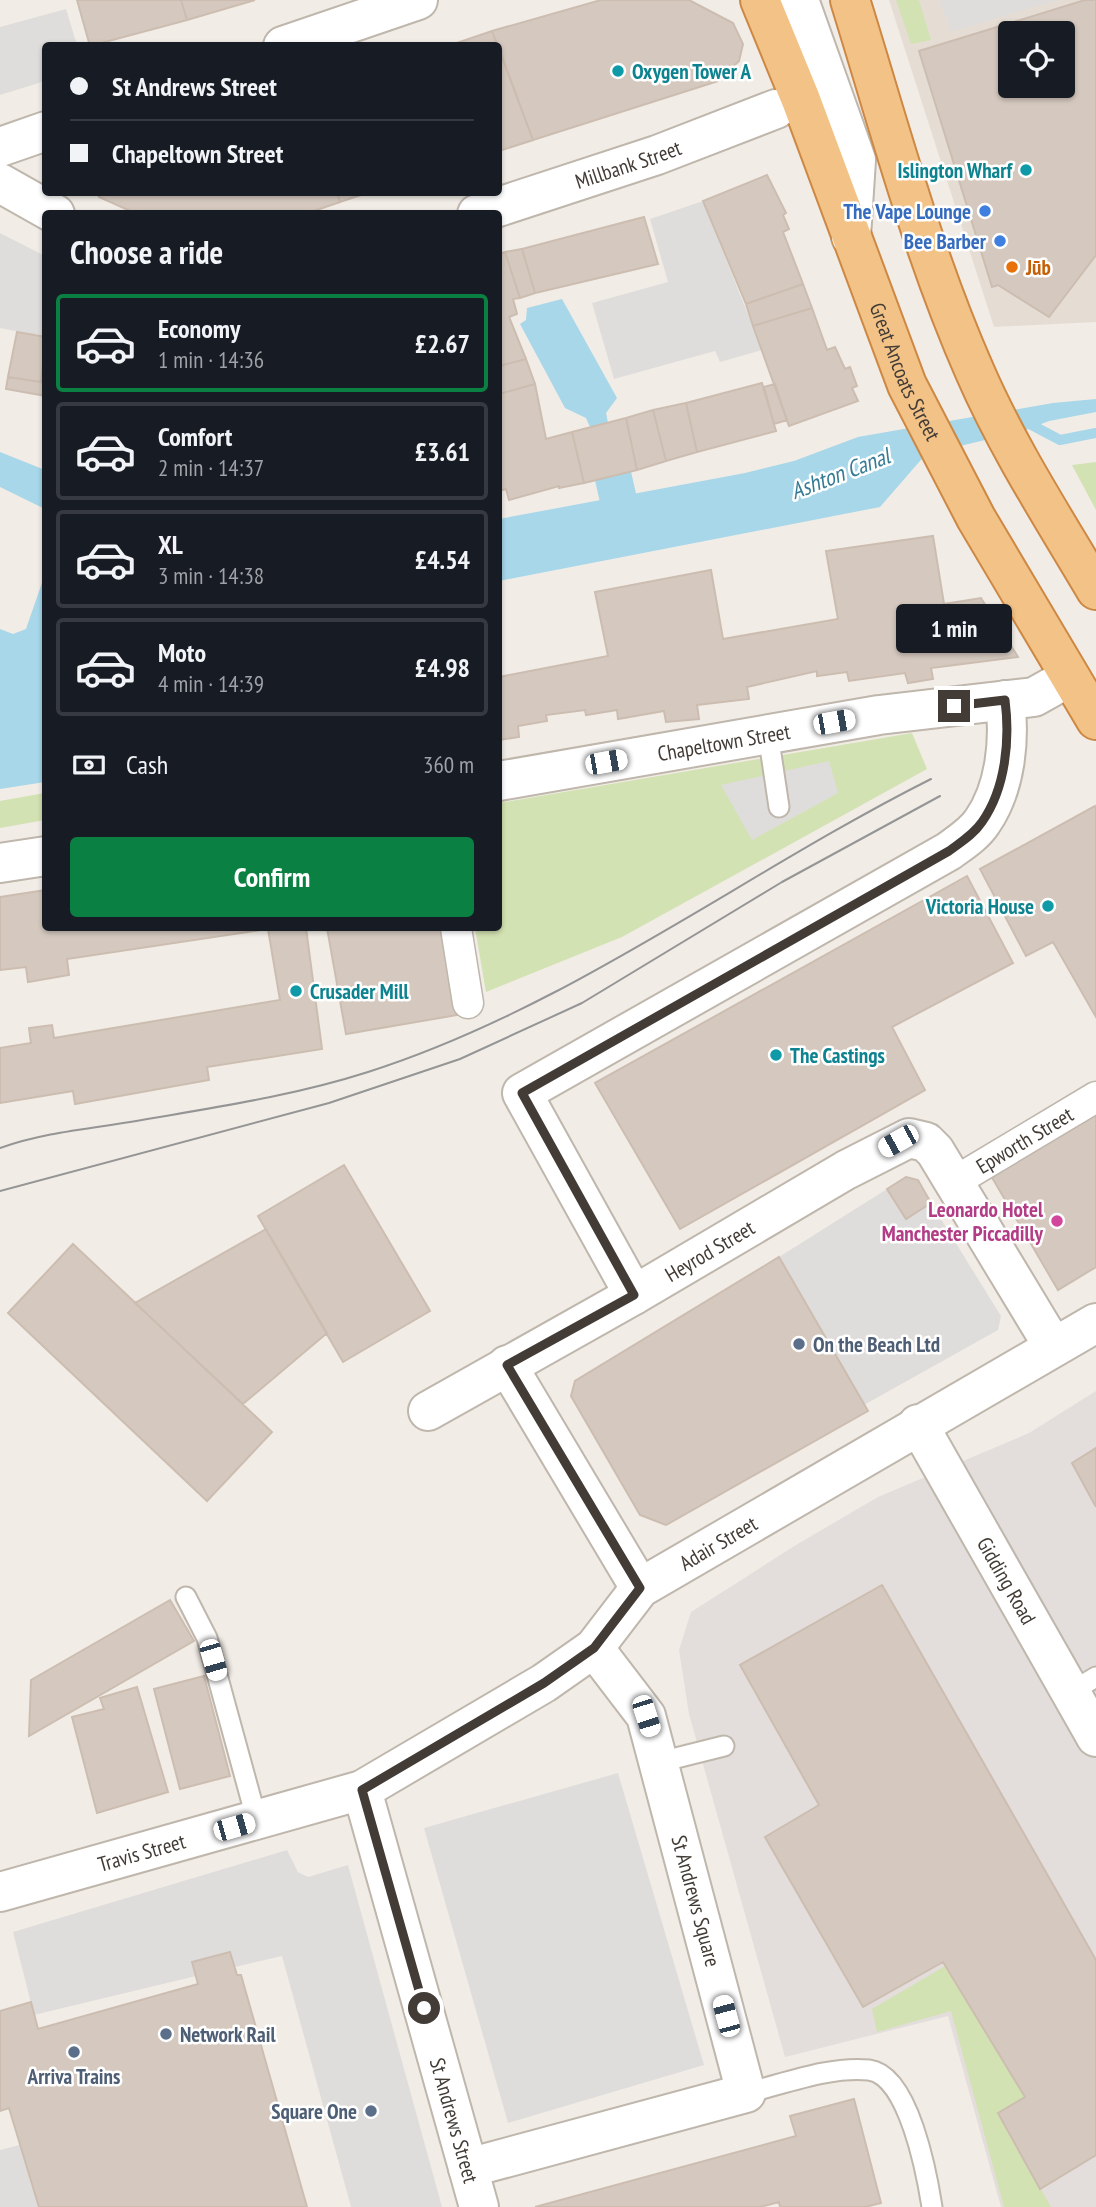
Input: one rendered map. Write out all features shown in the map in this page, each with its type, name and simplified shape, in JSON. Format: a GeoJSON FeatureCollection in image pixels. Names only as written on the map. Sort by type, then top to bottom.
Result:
{"type":"FeatureCollection","features":[{"type":"Feature","properties":{"kind":"highway","name":"Great Ancoats Street"},"geometry":{"type":"LineString","coordinates":[[760,0],[802,100],[850,237],[907,385],[976,518],[1068,678],[1096,720]]}},
{"type":"Feature","properties":{"kind":"highway"},"geometry":{"type":"LineString","coordinates":[[850,0],[935,275],[975,373],[1041,498],[1096,590]]}},
{"type":"Feature","properties":{"kind":"street"},"geometry":{"type":"LineString","coordinates":[[295,42],[418,0]]}},
{"type":"Feature","properties":{"kind":"street"},"geometry":{"type":"LineString","coordinates":[[799,0],[856,160],[850,237]]}},
{"type":"Feature","properties":{"kind":"street","name":"Millbank Street"},"geometry":{"type":"LineString","coordinates":[[489,210],[657,155],[776,109]]}},
{"type":"Feature","properties":{"kind":"street"},"geometry":{"type":"LineString","coordinates":[[0,147],[42,132]]}},
{"type":"Feature","properties":{"kind":"street"},"geometry":{"type":"LineString","coordinates":[[0,183],[48,210]]}},
{"type":"Feature","properties":{"kind":"street","name":"Chapeltown Street"},"geometry":{"type":"LineString","coordinates":[[502,780],[879,715],[1034,697],[1068,678]]}},
{"type":"Feature","properties":{"kind":"street"},"geometry":{"type":"LineString","coordinates":[[634,1295],[522,1093],[949,851],[972,834],[990,808],[1001,775],[1008,731],[1005,700]]}},
{"type":"Feature","properties":{"kind":"street"},"geometry":{"type":"LineString","coordinates":[[0,863],[42,857]]}},
{"type":"Feature","properties":{"kind":"street"},"geometry":{"type":"LineString","coordinates":[[456,931],[468,1003]]}},
{"type":"Feature","properties":{"kind":"street","name":"Epworth Street"},"geometry":{"type":"LineString","coordinates":[[954,1182],[1096,1097]]}},
{"type":"Feature","properties":{"kind":"street","name":"Heyrod Street"},"geometry":{"type":"LineString","coordinates":[[428,1410],[634,1295],[898,1141],[918,1138],[935,1152],[954,1182]]}},
{"type":"Feature","properties":{"kind":"street"},"geometry":{"type":"LineString","coordinates":[[954,1182],[1053,1346]]}},
{"type":"Feature","properties":{"kind":"street","name":"Adair Street"},"geometry":{"type":"LineString","coordinates":[[362,1790],[544,1683],[594,1648],[640,1588],[918,1424],[1096,1323]]}},
{"type":"Feature","properties":{"kind":"street"},"geometry":{"type":"LineString","coordinates":[[507,1365],[640,1588]]}},
{"type":"Feature","properties":{"kind":"street","name":"Gidding Road"},"geometry":{"type":"LineString","coordinates":[[918,1424],[1084,1685],[1096,1737]]}},
{"type":"Feature","properties":{"kind":"street","name":"St Andrews Square"},"geometry":{"type":"LineString","coordinates":[[594,1648],[646,1716],[746,2093]]}},
{"type":"Feature","properties":{"kind":"street","name":"Travis Street"},"geometry":{"type":"LineString","coordinates":[[0,1892],[362,1790]]}},
{"type":"Feature","properties":{"kind":"street","name":"St Andrews Street"},"geometry":{"type":"LineString","coordinates":[[362,1790],[479,2207]]}},
{"type":"Feature","properties":{"kind":"street"},"geometry":{"type":"LineString","coordinates":[[468,2168],[746,2093]]}},
{"type":"Feature","properties":{"kind":"lane"},"geometry":{"type":"LineString","coordinates":[[768,734],[779,807]]}},
{"type":"Feature","properties":{"kind":"lane"},"geometry":{"type":"LineString","coordinates":[[186,1597],[207,1638],[257,1821]]}},
{"type":"Feature","properties":{"kind":"lane"},"geometry":{"type":"LineString","coordinates":[[660,1762],[724,1745]]}},
{"type":"Feature","properties":{"kind":"lane"},"geometry":{"type":"LineString","coordinates":[[746,2093],[838,2071],[871,2070],[881,2076],[898,2092],[917,2137],[932,2207]]}},
{"type":"Feature","properties":{"kind":"shaded area","name":"Islington Wharf"},"geometry":{"type":"Polygon","coordinates":[[[889,0],[1096,0],[1096,322],[994,327],[889,0]]]}},
{"type":"Feature","properties":{"kind":"shaded area"},"geometry":{"type":"Polygon","coordinates":[[[939,0],[1058,0],[951,32],[939,0]]]}},
{"type":"Feature","properties":{"kind":"shaded area"},"geometry":{"type":"Polygon","coordinates":[[[66,9],[76,42],[42,42],[42,82],[0,95],[0,27],[66,9]]]}},
{"type":"Feature","properties":{"kind":"shaded area"},"geometry":{"type":"Polygon","coordinates":[[[703,201],[762,350],[720,362],[715,351],[614,379],[592,303],[668,282],[650,219],[703,201]]]}},
{"type":"Feature","properties":{"kind":"shaded area"},"geometry":{"type":"Polygon","coordinates":[[[0,233],[42,254],[42,336],[0,328],[0,233]]]}},
{"type":"Feature","properties":{"kind":"shaded area"},"geometry":{"type":"Polygon","coordinates":[[[829,761],[838,793],[752,840],[721,785],[829,761]]]}},
{"type":"Feature","properties":{"kind":"shaded area"},"geometry":{"type":"Polygon","coordinates":[[[887,1189],[906,1218],[931,1203],[1001,1316],[998,1330],[864,1405],[779,1257],[887,1189]]]}},
{"type":"Feature","properties":{"kind":"shaded area"},"geometry":{"type":"Polygon","coordinates":[[[1096,1391],[1096,2207],[1001,2207],[948,2016],[785,2057],[689,1714],[679,1650],[691,1612],[796,1545],[878,1497],[1029,1433],[1096,1391]]]}},
{"type":"Feature","properties":{"kind":"shaded area"},"geometry":{"type":"Polygon","coordinates":[[[618,1773],[704,2065],[508,2123],[424,1828],[618,1773]]]}},
{"type":"Feature","properties":{"kind":"shaded area","name":"Square One"},"geometry":{"type":"Polygon","coordinates":[[[287,1850],[298,1872],[308,1877],[348,1865],[442,2207],[351,2207],[282,1956],[235,1967],[230,1952],[193,1962],[196,1976],[34,2015],[13,1932],[287,1850]]]}},
{"type":"Feature","properties":{"kind":"shaded area"},"geometry":{"type":"Polygon","coordinates":[[[27,2143],[44,2207],[0,2207],[0,2150],[27,2143]]]}},
{"type":"Feature","properties":{"kind":"green space"},"geometry":{"type":"Polygon","coordinates":[[[896,0],[919,0],[931,40],[911,44],[896,0]]]}},
{"type":"Feature","properties":{"kind":"green space"},"geometry":{"type":"Polygon","coordinates":[[[1096,462],[1096,510],[1072,465],[1096,462]]]}},
{"type":"Feature","properties":{"kind":"green space"},"geometry":{"type":"Polygon","coordinates":[[[912,733],[927,769],[622,937],[486,992],[476,931],[502,931],[502,802],[912,733]]]}},
{"type":"Feature","properties":{"kind":"green space"},"geometry":{"type":"Polygon","coordinates":[[[42,794],[42,821],[0,828],[0,801],[42,794]]]}},
{"type":"Feature","properties":{"kind":"green space"},"geometry":{"type":"Polygon","coordinates":[[[945,1966],[1025,2097],[998,2113],[1051,2207],[1004,2207],[951,2011],[877,2032],[872,2009],[945,1966]]]}},
{"type":"Feature","properties":{"kind":"water"},"geometry":{"type":"Polygon","coordinates":[[[562,299],[617,398],[606,413],[608,423],[590,427],[586,418],[565,408],[520,324],[526,320],[527,308],[562,299]]]}},
{"type":"Feature","properties":{"kind":"water","name":"Ashton Canal"},"geometry":{"type":"Polygon","coordinates":[[[1096,399],[1096,412],[1049,421],[1023,431],[926,454],[880,507],[502,580],[502,518],[745,473],[794,461],[858,437],[1053,403],[1096,399]]]}},
{"type":"Feature","properties":{"kind":"water"},"geometry":{"type":"Polygon","coordinates":[[[0,452],[42,469],[42,508],[0,487],[0,452]]]}},
{"type":"Feature","properties":{"kind":"water"},"geometry":{"type":"Polygon","coordinates":[[[42,583],[42,782],[0,789],[0,629],[13,634],[26,629],[42,583]]]}},
{"type":"Feature","properties":{"kind":"building"},"geometry":{"type":"Polygon","coordinates":[[[77,0],[181,0],[187,20],[105,42],[89,42],[77,0]]]}},
{"type":"Feature","properties":{"kind":"building"},"geometry":{"type":"Polygon","coordinates":[[[181,0],[255,0],[187,20],[181,0]]]}},
{"type":"Feature","properties":{"kind":"building","name":"Oxygen Tower A"},"geometry":{"type":"Polygon","coordinates":[[[601,0],[689,0],[733,23],[743,44],[739,61],[718,81],[533,140],[502,58],[502,42],[496,42],[492,31],[601,0]]]}},
{"type":"Feature","properties":{"kind":"building","name":"Islington Wharf"},"geometry":{"type":"Polygon","coordinates":[[[1085,0],[1096,0],[1096,255],[1049,317],[998,285],[992,287],[919,51],[998,27],[998,98],[1075,98],[1075,21],[1017,21],[1085,0]]]}},
{"type":"Feature","properties":{"kind":"building"},"geometry":{"type":"Polygon","coordinates":[[[492,31],[496,42],[460,42],[492,31]]]}},
{"type":"Feature","properties":{"kind":"building"},"geometry":{"type":"Polygon","coordinates":[[[502,56],[533,140],[502,150],[502,56]]]}},
{"type":"Feature","properties":{"kind":"building"},"geometry":{"type":"Polygon","coordinates":[[[767,175],[786,213],[783,215],[789,229],[783,232],[803,284],[746,304],[703,201],[767,175]]]}},
{"type":"Feature","properties":{"kind":"building"},"geometry":{"type":"Polygon","coordinates":[[[338,196],[340,202],[317,210],[128,210],[99,197],[338,196]]]}},
{"type":"Feature","properties":{"kind":"building"},"geometry":{"type":"Polygon","coordinates":[[[338,196],[358,196],[340,202],[338,196]]]}},
{"type":"Feature","properties":{"kind":"building"},"geometry":{"type":"Polygon","coordinates":[[[644,217],[658,264],[535,293],[522,249],[644,217]]]}},
{"type":"Feature","properties":{"kind":"building"},"geometry":{"type":"Polygon","coordinates":[[[522,249],[535,293],[520,298],[505,252],[522,249]]]}},
{"type":"Feature","properties":{"kind":"building"},"geometry":{"type":"Polygon","coordinates":[[[505,252],[520,298],[513,299],[517,314],[509,317],[526,359],[502,365],[502,253],[505,252]]]}},
{"type":"Feature","properties":{"kind":"building"},"geometry":{"type":"Polygon","coordinates":[[[803,284],[812,308],[753,326],[746,304],[803,284]]]}},
{"type":"Feature","properties":{"kind":"building"},"geometry":{"type":"Polygon","coordinates":[[[812,308],[827,350],[835,347],[845,369],[850,367],[857,386],[852,388],[858,401],[789,426],[753,326],[812,308]]]}},
{"type":"Feature","properties":{"kind":"building"},"geometry":{"type":"Polygon","coordinates":[[[17,332],[42,336],[41,382],[8,377],[17,332]]]}},
{"type":"Feature","properties":{"kind":"building"},"geometry":{"type":"Polygon","coordinates":[[[526,359],[535,384],[502,393],[502,365],[526,359]]]}},
{"type":"Feature","properties":{"kind":"building"},"geometry":{"type":"Polygon","coordinates":[[[8,377],[42,382],[42,395],[6,389],[8,377]]]}},
{"type":"Feature","properties":{"kind":"building"},"geometry":{"type":"Polygon","coordinates":[[[762,383],[776,431],[697,452],[686,403],[762,383]]]}},
{"type":"Feature","properties":{"kind":"building"},"geometry":{"type":"Polygon","coordinates":[[[535,384],[546,439],[572,432],[584,483],[559,486],[509,500],[506,489],[502,490],[502,393],[535,384]]]}},
{"type":"Feature","properties":{"kind":"building"},"geometry":{"type":"Polygon","coordinates":[[[775,384],[787,420],[774,424],[764,387],[775,384]]]}},
{"type":"Feature","properties":{"kind":"building"},"geometry":{"type":"Polygon","coordinates":[[[686,403],[697,452],[666,461],[653,410],[686,403]]]}},
{"type":"Feature","properties":{"kind":"building"},"geometry":{"type":"Polygon","coordinates":[[[653,410],[666,461],[637,470],[626,418],[653,410]]]}},
{"type":"Feature","properties":{"kind":"building"},"geometry":{"type":"Polygon","coordinates":[[[626,418],[637,470],[584,483],[572,432],[626,418]]]}},
{"type":"Feature","properties":{"kind":"building"},"geometry":{"type":"Polygon","coordinates":[[[933,536],[944,604],[981,598],[1018,657],[931,668],[933,679],[908,683],[905,673],[849,681],[847,672],[817,676],[817,671],[747,687],[749,699],[697,705],[699,719],[666,722],[664,711],[618,719],[617,710],[586,715],[585,710],[546,715],[547,721],[518,726],[519,737],[502,740],[502,676],[608,656],[595,592],[711,570],[723,639],[838,619],[826,551],[933,536]]]}},
{"type":"Feature","properties":{"kind":"building","name":"Victoria House"},"geometry":{"type":"Polygon","coordinates":[[[1095,806],[1096,1017],[1053,942],[1026,956],[980,869],[1095,806]]]}},
{"type":"Feature","properties":{"kind":"building","name":"The Castings"},"geometry":{"type":"Polygon","coordinates":[[[967,876],[1013,963],[892,1027],[925,1090],[680,1229],[595,1083],[967,876]]]}},
{"type":"Feature","properties":{"kind":"building","name":"Crusader Mill"},"geometry":{"type":"Polygon","coordinates":[[[42,891],[42,931],[255,931],[67,959],[69,975],[28,982],[26,967],[0,970],[0,897],[42,891]]]}},
{"type":"Feature","properties":{"kind":"building","name":"Crusader Mill"},"geometry":{"type":"Polygon","coordinates":[[[268,931],[306,931],[322,1049],[207,1067],[209,1080],[75,1104],[73,1091],[0,1103],[0,1048],[31,1043],[29,1028],[52,1025],[54,1038],[280,1000],[268,931]]]}},
{"type":"Feature","properties":{"kind":"building"},"geometry":{"type":"Polygon","coordinates":[[[328,931],[443,931],[457,1015],[346,1034],[328,931]]]}},
{"type":"Feature","properties":{"kind":"building","name":"Leonardo Hotel Manchester Piccadilly"},"geometry":{"type":"Polygon","coordinates":[[[1096,1111],[1096,1267],[1058,1290],[990,1174],[1096,1111]]]}},
{"type":"Feature","properties":{"kind":"building"},"geometry":{"type":"Polygon","coordinates":[[[344,1165],[430,1311],[343,1362],[258,1216],[344,1165]]]}},
{"type":"Feature","properties":{"kind":"building"},"geometry":{"type":"Polygon","coordinates":[[[906,1177],[918,1180],[931,1203],[906,1219],[887,1189],[906,1177]]]}},
{"type":"Feature","properties":{"kind":"building"},"geometry":{"type":"Polygon","coordinates":[[[266,1229],[327,1333],[243,1404],[135,1303],[266,1229]]]}},
{"type":"Feature","properties":{"kind":"building"},"geometry":{"type":"Polygon","coordinates":[[[73,1244],[272,1432],[207,1501],[8,1313],[73,1244]]]}},
{"type":"Feature","properties":{"kind":"building"},"geometry":{"type":"Polygon","coordinates":[[[779,1257],[868,1411],[666,1525],[640,1515],[571,1396],[575,1381],[779,1257]]]}},
{"type":"Feature","properties":{"kind":"building"},"geometry":{"type":"Polygon","coordinates":[[[1096,1448],[1096,1507],[1072,1463],[1096,1448]]]}},
{"type":"Feature","properties":{"kind":"building"},"geometry":{"type":"Polygon","coordinates":[[[882,1585],[1096,1960],[1096,2155],[1040,2189],[998,2113],[1025,2097],[943,1962],[863,2007],[765,1837],[819,1805],[740,1665],[882,1585]]]}},
{"type":"Feature","properties":{"kind":"building"},"geometry":{"type":"Polygon","coordinates":[[[170,1600],[194,1641],[29,1736],[31,1680],[170,1600]]]}},
{"type":"Feature","properties":{"kind":"building"},"geometry":{"type":"Polygon","coordinates":[[[204,1676],[230,1776],[180,1789],[154,1689],[204,1676]]]}},
{"type":"Feature","properties":{"kind":"building"},"geometry":{"type":"Polygon","coordinates":[[[137,1687],[168,1792],[97,1813],[72,1717],[104,1709],[100,1698],[137,1687]]]}},
{"type":"Feature","properties":{"kind":"building"},"geometry":{"type":"Polygon","coordinates":[[[230,1952],[237,1975],[241,1975],[307,2207],[39,2207],[9,2108],[0,2111],[0,2011],[31,2002],[38,2029],[198,1984],[192,1962],[230,1952]]]}},
{"type":"Feature","properties":{"kind":"building"},"geometry":{"type":"Polygon","coordinates":[[[854,2099],[881,2203],[865,2207],[780,2207],[779,2202],[760,2207],[535,2207],[796,2136],[790,2116],[854,2099]]]}},
{"type":"Feature","properties":{"kind":"waterway"},"geometry":{"type":"LineString","coordinates":[[1024,421],[1060,440],[1096,433]]}},
{"type":"Feature","properties":{"kind":"waterway"},"geometry":{"type":"LineString","coordinates":[[613,476],[624,524]]}},
{"type":"Feature","properties":{"kind":"tram line"},"geometry":{"type":"LineString","coordinates":[[0,1148],[48,1135],[280,1095],[339,1081],[443,1045],[586,976],[861,816],[931,779]]}},
{"type":"Feature","properties":{"kind":"tram line"},"geometry":{"type":"LineString","coordinates":[[0,1191],[329,1103],[460,1059],[582,1003],[782,882],[940,796]]}},
{"type":"Feature","properties":{"kind":"place","name":"Oxygen Tower A"},"geometry":{"type":"Point","coordinates":[618,71]}},
{"type":"Feature","properties":{"kind":"place","name":"Islington Wharf"},"geometry":{"type":"Point","coordinates":[1026,170]}},
{"type":"Feature","properties":{"kind":"place","name":"The Vape Lounge"},"geometry":{"type":"Point","coordinates":[985,211]}},
{"type":"Feature","properties":{"kind":"place","name":"Bee Barber"},"geometry":{"type":"Point","coordinates":[1000,241]}},
{"type":"Feature","properties":{"kind":"place","name":"Jūb"},"geometry":{"type":"Point","coordinates":[1012,267]}},
{"type":"Feature","properties":{"kind":"place","name":"Victoria House"},"geometry":{"type":"Point","coordinates":[1048,906]}},
{"type":"Feature","properties":{"kind":"place","name":"Crusader Mill"},"geometry":{"type":"Point","coordinates":[296,991]}},
{"type":"Feature","properties":{"kind":"place","name":"The Castings"},"geometry":{"type":"Point","coordinates":[776,1055]}},
{"type":"Feature","properties":{"kind":"place","name":"Leonardo Hotel Manchester Piccadilly"},"geometry":{"type":"Point","coordinates":[1057,1221]}},
{"type":"Feature","properties":{"kind":"place","name":"On the Beach Ltd"},"geometry":{"type":"Point","coordinates":[799,1344]}},
{"type":"Feature","properties":{"kind":"place","name":"Network Rail"},"geometry":{"type":"Point","coordinates":[166,2034]}},
{"type":"Feature","properties":{"kind":"place","name":"Arriva Trains"},"geometry":{"type":"Point","coordinates":[74,2052]}},
{"type":"Feature","properties":{"kind":"place","name":"Square One"},"geometry":{"type":"Point","coordinates":[371,2111]}},
{"type":"Feature","properties":{"kind":"route"},"geometry":{"type":"LineString","coordinates":[[424,2008],[362,1790],[544,1683],[594,1648],[640,1588],[507,1365],[634,1295],[522,1093],[949,851],[972,834],[990,808],[995,794],[1006,748],[1008,720],[1005,700],[954,706]]}}]}
